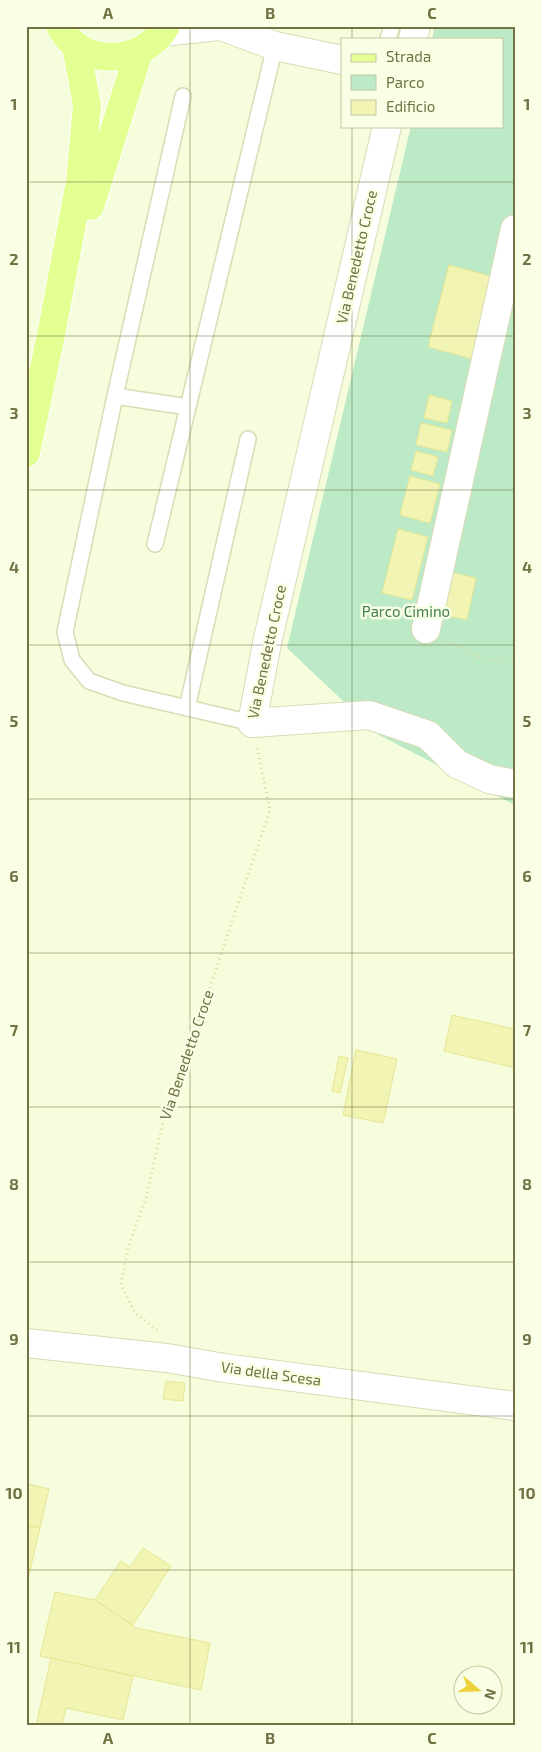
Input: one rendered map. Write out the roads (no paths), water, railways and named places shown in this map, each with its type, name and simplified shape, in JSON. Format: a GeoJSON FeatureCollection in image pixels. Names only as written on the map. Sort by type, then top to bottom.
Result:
{"type":"FeatureCollection","features":[{"type":"Feature","properties":{"kind":"main road"},"geometry":{"type":"LineString","coordinates":[[68,36],[90,54],[123,57],[139,52],[152,43],[164,29]]}},
{"type":"Feature","properties":{"kind":"main road"},"geometry":{"type":"LineString","coordinates":[[26,453],[52,330],[80,181],[88,105],[68,36]]}},
{"type":"Feature","properties":{"kind":"main road"},"geometry":{"type":"LineString","coordinates":[[52,330],[103,162],[139,52]]}},
{"type":"Feature","properties":{"kind":"street"},"geometry":{"type":"LineString","coordinates":[[164,29],[220,26],[275,46],[341,60]]}},
{"type":"Feature","properties":{"kind":"street","name":"Via Benedetto Croce"},"geometry":{"type":"LineString","coordinates":[[252,724],[267,644],[387,128]]}},
{"type":"Feature","properties":{"kind":"street"},"geometry":{"type":"LineString","coordinates":[[426,629],[515,229]]}},
{"type":"Feature","properties":{"kind":"street"},"geometry":{"type":"LineString","coordinates":[[252,724],[369,715],[428,735],[457,764],[489,779],[515,784]]}},
{"type":"Feature","properties":{"kind":"street","name":"Via della Scesa"},"geometry":{"type":"LineString","coordinates":[[26,1344],[167,1358],[224,1368],[515,1406]]}},
{"type":"Feature","properties":{"kind":"lane"},"geometry":{"type":"LineString","coordinates":[[388,38],[392,26]]}},
{"type":"Feature","properties":{"kind":"lane"},"geometry":{"type":"LineString","coordinates":[[155,544],[275,46]]}},
{"type":"Feature","properties":{"kind":"lane"},"geometry":{"type":"LineString","coordinates":[[183,96],[115,396],[65,632],[72,660],[90,681],[123,693],[252,724]]}},
{"type":"Feature","properties":{"kind":"lane"},"geometry":{"type":"LineString","coordinates":[[115,396],[188,407]]}},
{"type":"Feature","properties":{"kind":"lane"},"geometry":{"type":"LineString","coordinates":[[187,708],[248,439]]}},
{"type":"Feature","properties":{"kind":"park label","name":"Parco Cimino"},"geometry":{"type":"Point","coordinates":[406,612]}}]}
